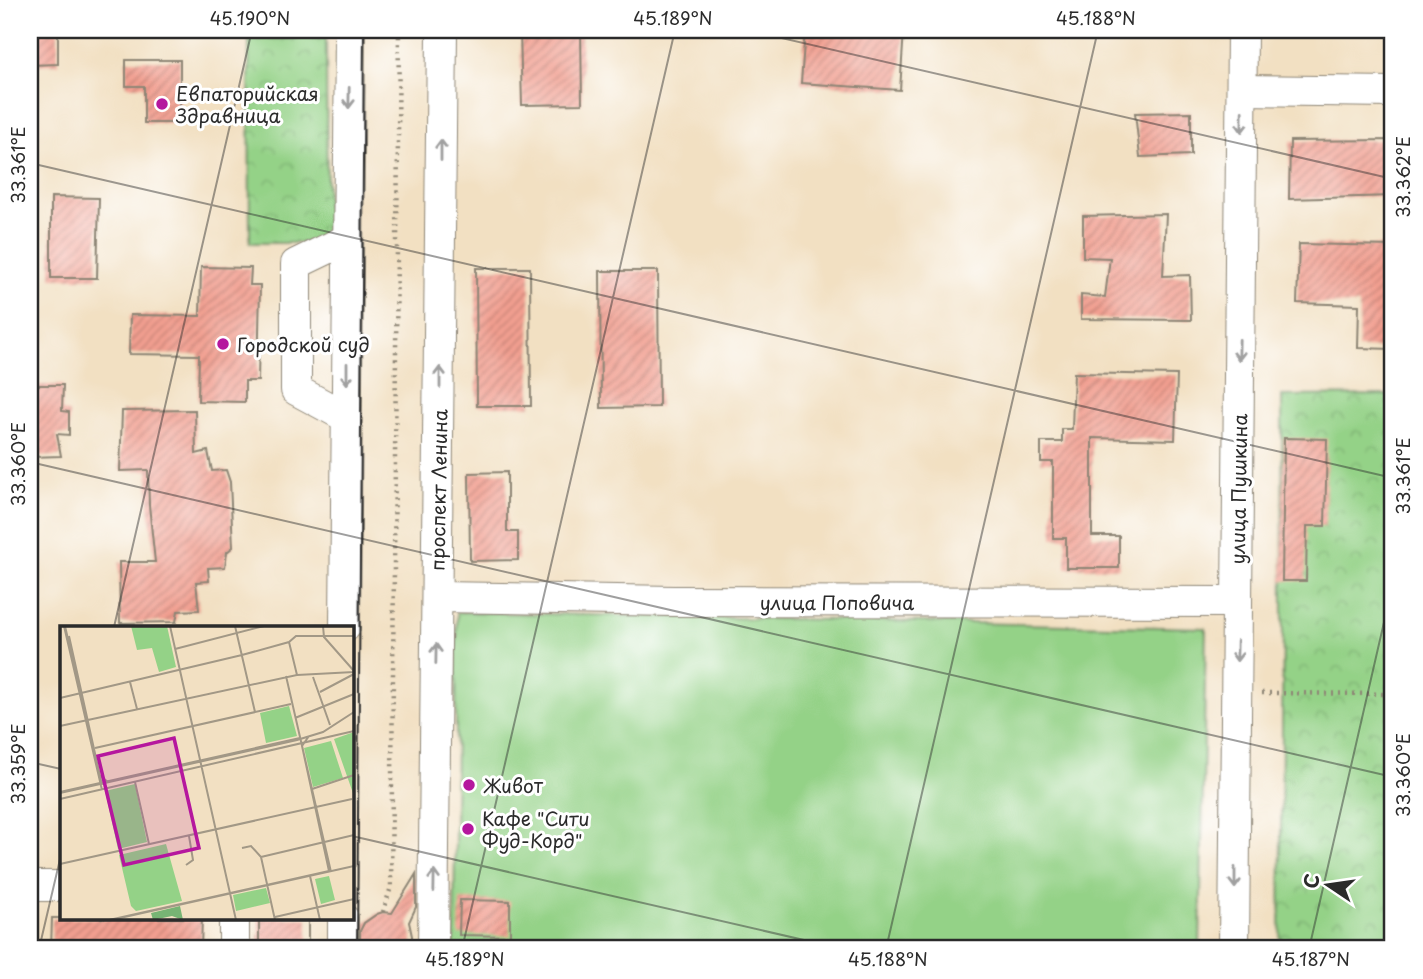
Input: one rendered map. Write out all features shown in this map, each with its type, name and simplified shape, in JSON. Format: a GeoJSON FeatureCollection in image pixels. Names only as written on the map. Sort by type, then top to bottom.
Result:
{"type":"FeatureCollection","features":[{"type":"Feature","properties":{"kind":"street"},"geometry":{"type":"LineString","coordinates":[[345,626],[350,30]]}},
{"type":"Feature","properties":{"kind":"street","name":"проспект Ленина"},"geometry":{"type":"LineString","coordinates":[[433,949],[442,30]]}},
{"type":"Feature","properties":{"kind":"street","name":"улица Пушкина"},"geometry":{"type":"LineString","coordinates":[[1234,949],[1242,30]]}},
{"type":"Feature","properties":{"kind":"street"},"geometry":{"type":"LineString","coordinates":[[1242,90],[1393,93]]}},
{"type":"Feature","properties":{"kind":"street"},"geometry":{"type":"LineString","coordinates":[[346,417],[296,390],[296,264],[348,239]]}},
{"type":"Feature","properties":{"kind":"street","name":"улица Поповича"},"geometry":{"type":"LineString","coordinates":[[437,597],[701,601],[1237,602]]}},
{"type":"Feature","properties":{"kind":"street"},"geometry":{"type":"LineString","coordinates":[[30,886],[60,886]]}},
{"type":"Feature","properties":{"kind":"street"},"geometry":{"type":"LineString","coordinates":[[234,920],[234,949]]}},
{"type":"Feature","properties":{"kind":"street"},"geometry":{"type":"LineString","coordinates":[[343,920],[343,949]]}},
{"type":"Feature","properties":{"kind":"path"},"geometry":{"type":"LineString","coordinates":[[383,912],[391,887],[399,30]]}},
{"type":"Feature","properties":{"kind":"path"},"geometry":{"type":"LineString","coordinates":[[1236,692],[1393,694]]}},
{"type":"Feature","properties":{"kind":"green space"},"geometry":{"type":"Polygon","coordinates":[[[326,38],[327,243],[250,243],[249,39],[326,38]]]}},
{"type":"Feature","properties":{"kind":"green space"},"geometry":{"type":"Polygon","coordinates":[[[1393,395],[1393,949],[1280,949],[1282,396],[1393,395]]]}},
{"type":"Feature","properties":{"kind":"green space"},"geometry":{"type":"Polygon","coordinates":[[[457,612],[1206,628],[1200,949],[454,949],[457,612]]]}},
{"type":"Feature","properties":{"kind":"building"},"geometry":{"type":"Polygon","coordinates":[[[30,30],[58,30],[58,64],[30,65],[30,30]]]}},
{"type":"Feature","properties":{"kind":"building"},"geometry":{"type":"Polygon","coordinates":[[[520,30],[581,30],[582,104],[522,105],[520,30]]]}},
{"type":"Feature","properties":{"kind":"building"},"geometry":{"type":"Polygon","coordinates":[[[805,30],[904,30],[900,90],[801,83],[805,30]]]}},
{"type":"Feature","properties":{"kind":"building","name":"Евпаторийская Здравница"},"geometry":{"type":"Polygon","coordinates":[[[126,60],[180,60],[180,123],[144,123],[144,86],[126,86],[126,60]]]}},
{"type":"Feature","properties":{"kind":"building"},"geometry":{"type":"Polygon","coordinates":[[[1191,112],[1191,155],[1140,157],[1135,113],[1191,112]]]}},
{"type":"Feature","properties":{"kind":"building"},"geometry":{"type":"Polygon","coordinates":[[[1393,140],[1393,196],[1289,199],[1290,141],[1393,140]]]}},
{"type":"Feature","properties":{"kind":"building"},"geometry":{"type":"Polygon","coordinates":[[[51,197],[99,198],[97,278],[51,278],[51,197]]]}},
{"type":"Feature","properties":{"kind":"building"},"geometry":{"type":"Polygon","coordinates":[[[1166,214],[1163,276],[1190,275],[1191,320],[1081,319],[1081,295],[1105,297],[1110,258],[1083,257],[1083,216],[1166,214]]]}},
{"type":"Feature","properties":{"kind":"building"},"geometry":{"type":"Polygon","coordinates":[[[1299,244],[1393,246],[1393,349],[1358,348],[1359,305],[1297,303],[1299,244]]]}},
{"type":"Feature","properties":{"kind":"building","name":"Городской суд"},"geometry":{"type":"Polygon","coordinates":[[[201,267],[251,268],[250,285],[260,285],[258,381],[245,381],[245,402],[198,401],[199,355],[129,354],[130,315],[200,316],[201,267]]]}},
{"type":"Feature","properties":{"kind":"building"},"geometry":{"type":"Polygon","coordinates":[[[476,268],[530,268],[531,406],[477,406],[476,268]]]}},
{"type":"Feature","properties":{"kind":"building"},"geometry":{"type":"Polygon","coordinates":[[[600,271],[658,271],[659,407],[601,408],[600,271]]]}},
{"type":"Feature","properties":{"kind":"building"},"geometry":{"type":"Polygon","coordinates":[[[1074,373],[1177,375],[1175,440],[1092,438],[1092,536],[1119,536],[1119,568],[1066,568],[1066,538],[1053,538],[1053,462],[1041,462],[1041,442],[1062,442],[1062,429],[1072,429],[1074,373]]]}},
{"type":"Feature","properties":{"kind":"building"},"geometry":{"type":"Polygon","coordinates":[[[30,385],[63,385],[62,411],[69,412],[69,435],[57,434],[61,456],[30,457],[30,385]]]}},
{"type":"Feature","properties":{"kind":"building"},"geometry":{"type":"Polygon","coordinates":[[[195,410],[196,454],[208,451],[212,471],[226,470],[230,482],[233,547],[227,552],[225,567],[208,568],[209,581],[196,582],[199,610],[178,611],[176,622],[120,623],[119,562],[155,562],[148,470],[120,471],[122,411],[195,410]]]}},
{"type":"Feature","properties":{"kind":"building"},"geometry":{"type":"Polygon","coordinates":[[[1284,438],[1327,439],[1325,526],[1307,526],[1306,581],[1282,581],[1284,438]]]}},
{"type":"Feature","properties":{"kind":"building"},"geometry":{"type":"Polygon","coordinates":[[[507,472],[507,532],[518,532],[518,560],[470,561],[469,473],[507,472]]]}},
{"type":"Feature","properties":{"kind":"building"},"geometry":{"type":"Polygon","coordinates":[[[416,874],[416,907],[409,922],[412,949],[360,949],[360,931],[364,923],[377,914],[392,913],[416,874]]]}},
{"type":"Feature","properties":{"kind":"building"},"geometry":{"type":"Polygon","coordinates":[[[460,900],[510,901],[510,936],[459,935],[460,900]]]}},
{"type":"Feature","properties":{"kind":"building"},"geometry":{"type":"Polygon","coordinates":[[[52,918],[202,920],[201,949],[51,949],[52,918]]]}},
{"type":"Feature","properties":{"kind":"building"},"geometry":{"type":"Polygon","coordinates":[[[259,920],[308,920],[308,949],[259,949],[259,920]]]}},
{"type":"Feature","properties":{"kind":"tram line"},"geometry":{"type":"LineString","coordinates":[[357,949],[364,30]]}},
{"type":"Feature","properties":{"kind":"place","name":"Евпаторийская Здравница"},"geometry":{"type":"Point","coordinates":[162,104]}},
{"type":"Feature","properties":{"kind":"place","name":"Городской суд"},"geometry":{"type":"Point","coordinates":[223,344]}},
{"type":"Feature","properties":{"kind":"place","name":"Живот"},"geometry":{"type":"Point","coordinates":[469,785]}},
{"type":"Feature","properties":{"kind":"place","name":"Кафе \"Сити Фуд-Корд\""},"geometry":{"type":"Point","coordinates":[468,829]}}]}
